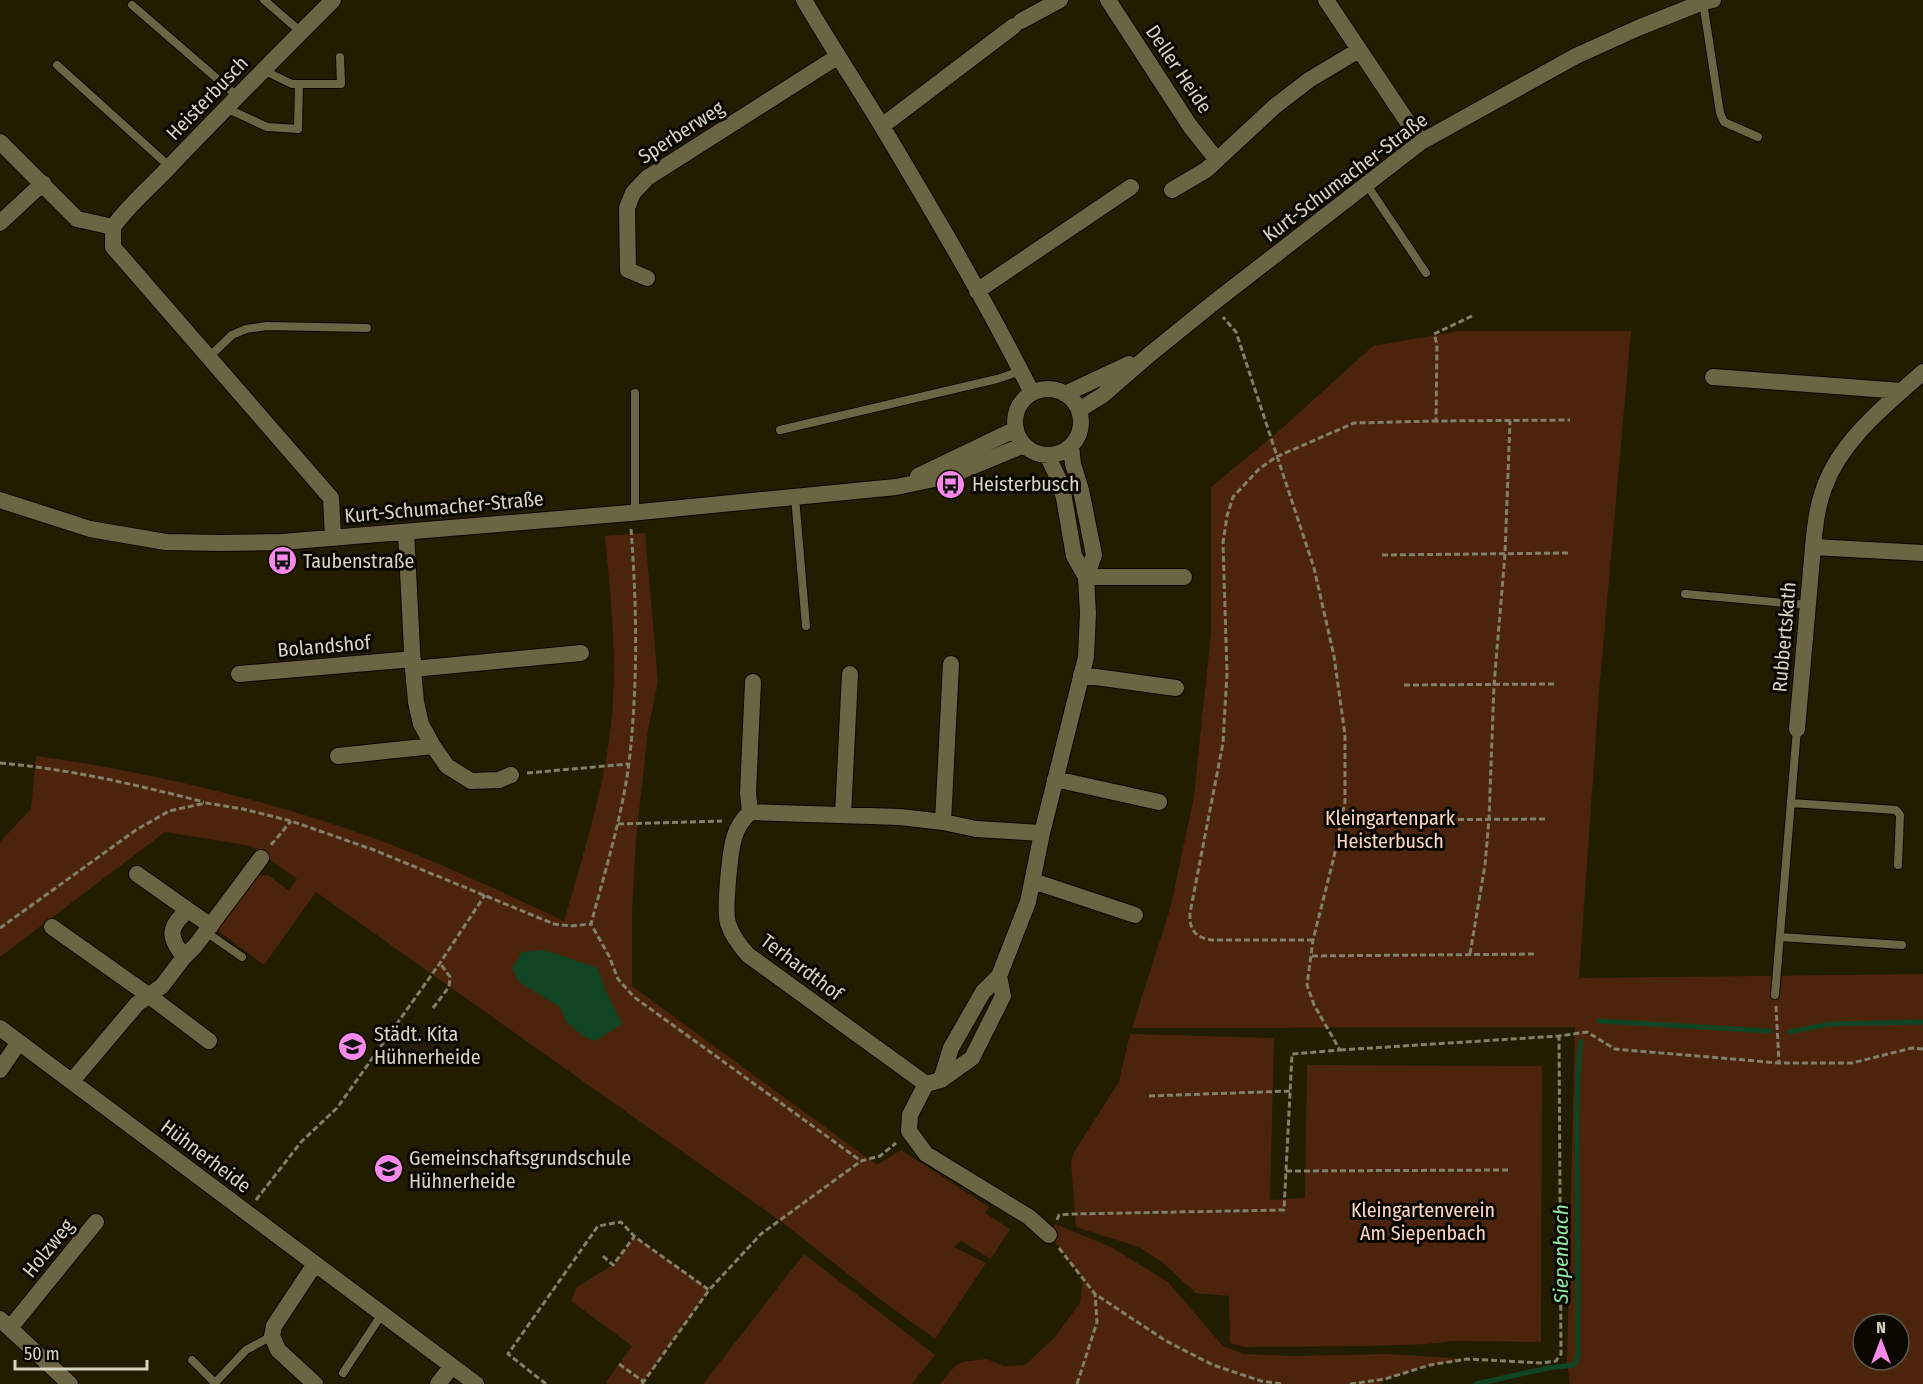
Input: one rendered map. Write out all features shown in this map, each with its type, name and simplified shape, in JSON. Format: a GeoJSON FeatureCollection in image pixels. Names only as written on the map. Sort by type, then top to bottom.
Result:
{"type":"FeatureCollection","features":[{"type":"Feature","properties":{"kind":"street","name":"Heisterbusch"},"geometry":{"type":"LineString","coordinates":[[113,227],[127,207],[333,0]]}},
{"type":"Feature","properties":{"kind":"street"},"geometry":{"type":"LineString","coordinates":[[804,0],[837,57],[882,126],[977,291],[1032,393]]}},
{"type":"Feature","properties":{"kind":"street"},"geometry":{"type":"LineString","coordinates":[[882,126],[1018,24],[1060,0]]}},
{"type":"Feature","properties":{"kind":"street","name":"Deller Heide"},"geometry":{"type":"LineString","coordinates":[[1108,0],[1190,126],[1217,160]]}},
{"type":"Feature","properties":{"kind":"street"},"geometry":{"type":"LineString","coordinates":[[1326,0],[1421,142]]}},
{"type":"Feature","properties":{"kind":"street","name":"Kurt-Schumacher-Straße"},"geometry":{"type":"LineString","coordinates":[[1079,410],[1103,395],[1212,304],[1421,142],[1576,56],[1638,28],[1708,1]]}},
{"type":"Feature","properties":{"kind":"street"},"geometry":{"type":"LineString","coordinates":[[1172,190],[1206,170],[1274,107],[1309,80],[1359,50]]}},
{"type":"Feature","properties":{"kind":"street","name":"Sperberweg"},"geometry":{"type":"LineString","coordinates":[[647,278],[628,270],[627,208],[633,193],[647,178],[837,57]]}},
{"type":"Feature","properties":{"kind":"street"},"geometry":{"type":"LineString","coordinates":[[0,142],[78,219],[113,227],[114,247],[331,498],[333,537]]}},
{"type":"Feature","properties":{"kind":"street"},"geometry":{"type":"LineString","coordinates":[[0,223],[43,183]]}},
{"type":"Feature","properties":{"kind":"street"},"geometry":{"type":"LineString","coordinates":[[977,291],[1131,187]]}},
{"type":"Feature","properties":{"kind":"street","name":"Kurt-Schumacher-Straße"},"geometry":{"type":"LineString","coordinates":[[1065,394],[1149,355]]}},
{"type":"Feature","properties":{"kind":"street","name":"Rubbertskath"},"geometry":{"type":"LineString","coordinates":[[1797,729],[1813,547],[1823,489],[1844,450],[1923,372]]}},
{"type":"Feature","properties":{"kind":"street"},"geometry":{"type":"LineString","coordinates":[[1713,376],[1902,391]]}},
{"type":"Feature","properties":{"kind":"street"},"geometry":{"type":"LineString","coordinates":[[1048,389],[1065,394],[1072,399],[1079,410],[1081,423],[1078,435],[1071,446],[1060,453],[1047,455],[1035,453],[1024,445],[1017,434],[1014,422],[1017,409],[1024,398],[1032,393],[1048,389]]}},
{"type":"Feature","properties":{"kind":"street","name":"Kurt-Schumacher-Straße"},"geometry":{"type":"LineString","coordinates":[[896,487],[1016,429]]}},
{"type":"Feature","properties":{"kind":"street","name":"Kurt-Schumacher-Straße"},"geometry":{"type":"LineString","coordinates":[[0,500],[90,529],[166,542],[272,542],[633,513],[896,487],[949,476],[1024,445]]}},
{"type":"Feature","properties":{"kind":"street"},"geometry":{"type":"LineString","coordinates":[[1049,1235],[1029,1216],[926,1154],[909,1131],[910,1114],[933,1082],[983,992],[999,976],[1028,902],[1042,833],[1086,657],[1088,613],[1086,577],[1094,555],[1071,446]]}},
{"type":"Feature","properties":{"kind":"street"},"geometry":{"type":"LineString","coordinates":[[1047,455],[1059,480],[1064,498],[1074,556],[1086,577]]}},
{"type":"Feature","properties":{"kind":"street"},"geometry":{"type":"LineString","coordinates":[[406,532],[413,664],[416,702],[421,724],[447,766],[471,781],[499,780],[511,775]]}},
{"type":"Feature","properties":{"kind":"street"},"geometry":{"type":"LineString","coordinates":[[1813,547],[1923,553]]}},
{"type":"Feature","properties":{"kind":"street"},"geometry":{"type":"LineString","coordinates":[[1086,577],[1184,577]]}},
{"type":"Feature","properties":{"kind":"street","name":"Bolandshof"},"geometry":{"type":"LineString","coordinates":[[239,674],[581,653]]}},
{"type":"Feature","properties":{"kind":"street"},"geometry":{"type":"LineString","coordinates":[[943,822],[951,664]]}},
{"type":"Feature","properties":{"kind":"street"},"geometry":{"type":"LineString","coordinates":[[843,815],[850,674]]}},
{"type":"Feature","properties":{"kind":"street"},"geometry":{"type":"LineString","coordinates":[[1081,675],[1176,688]]}},
{"type":"Feature","properties":{"kind":"street","name":"Terhardthof"},"geometry":{"type":"LineString","coordinates":[[753,682],[746,816],[734,837],[726,905],[727,921],[734,939],[748,955],[933,1082]]}},
{"type":"Feature","properties":{"kind":"street"},"geometry":{"type":"LineString","coordinates":[[338,756],[433,746]]}},
{"type":"Feature","properties":{"kind":"street"},"geometry":{"type":"LineString","coordinates":[[1055,779],[1159,802]]}},
{"type":"Feature","properties":{"kind":"street"},"geometry":{"type":"LineString","coordinates":[[746,816],[900,817],[976,829],[1042,833]]}},
{"type":"Feature","properties":{"kind":"street"},"geometry":{"type":"LineString","coordinates":[[72,1081],[136,1004],[162,986],[209,929],[261,858]]}},
{"type":"Feature","properties":{"kind":"street"},"geometry":{"type":"LineString","coordinates":[[136,874],[188,910],[209,929]]}},
{"type":"Feature","properties":{"kind":"street"},"geometry":{"type":"LineString","coordinates":[[1033,881],[1136,915]]}},
{"type":"Feature","properties":{"kind":"street"},"geometry":{"type":"LineString","coordinates":[[184,957],[172,937],[176,921],[188,910]]}},
{"type":"Feature","properties":{"kind":"street"},"geometry":{"type":"LineString","coordinates":[[52,927],[209,1041]]}},
{"type":"Feature","properties":{"kind":"street"},"geometry":{"type":"LineString","coordinates":[[933,1082],[972,1058],[1003,996],[999,976]]}},
{"type":"Feature","properties":{"kind":"street","name":"Hühnerheide"},"geometry":{"type":"LineString","coordinates":[[0,1028],[476,1384]]}},
{"type":"Feature","properties":{"kind":"street"},"geometry":{"type":"LineString","coordinates":[[0,1070],[19,1042]]}},
{"type":"Feature","properties":{"kind":"street","name":"Holzweg"},"geometry":{"type":"LineString","coordinates":[[70,1384],[5,1324],[96,1222]]}},
{"type":"Feature","properties":{"kind":"street"},"geometry":{"type":"LineString","coordinates":[[315,1264],[274,1326],[272,1336],[278,1350],[315,1384]]}},
{"type":"Feature","properties":{"kind":"street"},"geometry":{"type":"LineString","coordinates":[[438,1384],[452,1366]]}},
{"type":"Feature","properties":{"kind":"lane"},"geometry":{"type":"LineString","coordinates":[[264,0],[301,32]]}},
{"type":"Feature","properties":{"kind":"lane"},"geometry":{"type":"LineString","coordinates":[[1708,1],[1720,113],[1724,122],[1758,137]]}},
{"type":"Feature","properties":{"kind":"lane"},"geometry":{"type":"LineString","coordinates":[[132,5],[231,102],[267,127],[298,129],[299,84]]}},
{"type":"Feature","properties":{"kind":"lane"},"geometry":{"type":"LineString","coordinates":[[263,69],[292,84],[340,84],[340,57]]}},
{"type":"Feature","properties":{"kind":"lane"},"geometry":{"type":"LineString","coordinates":[[57,65],[170,166]]}},
{"type":"Feature","properties":{"kind":"lane"},"geometry":{"type":"LineString","coordinates":[[1367,185],[1426,273]]}},
{"type":"Feature","properties":{"kind":"lane"},"geometry":{"type":"LineString","coordinates":[[209,357],[232,336],[246,329],[267,326],[368,328]]}},
{"type":"Feature","properties":{"kind":"lane"},"geometry":{"type":"LineString","coordinates":[[780,430],[997,379],[1021,371]]}},
{"type":"Feature","properties":{"kind":"lane"},"geometry":{"type":"LineString","coordinates":[[633,513],[635,393]]}},
{"type":"Feature","properties":{"kind":"lane"},"geometry":{"type":"LineString","coordinates":[[795,497],[806,626]]}},
{"type":"Feature","properties":{"kind":"lane"},"geometry":{"type":"LineString","coordinates":[[1685,594],[1808,605]]}},
{"type":"Feature","properties":{"kind":"lane"},"geometry":{"type":"LineString","coordinates":[[1775,995],[1797,729]]}},
{"type":"Feature","properties":{"kind":"lane"},"geometry":{"type":"LineString","coordinates":[[1791,803],[1896,810],[1900,815],[1898,865]]}},
{"type":"Feature","properties":{"kind":"lane"},"geometry":{"type":"LineString","coordinates":[[209,929],[242,957]]}},
{"type":"Feature","properties":{"kind":"lane"},"geometry":{"type":"LineString","coordinates":[[1780,937],[1902,945]]}},
{"type":"Feature","properties":{"kind":"lane"},"geometry":{"type":"LineString","coordinates":[[343,1374],[382,1314]]}},
{"type":"Feature","properties":{"kind":"lane"},"geometry":{"type":"LineString","coordinates":[[192,1360],[215,1383],[246,1350],[272,1336]]}},
{"type":"Feature","properties":{"kind":"path"},"geometry":{"type":"LineString","coordinates":[[1212,304],[1236,332],[1314,568],[1334,656],[1345,735],[1345,802],[1313,940],[1307,985],[1314,1005],[1340,1050]]}},
{"type":"Feature","properties":{"kind":"path"},"geometry":{"type":"LineString","coordinates":[[1436,422],[1437,344],[1434,334],[1472,316]]}},
{"type":"Feature","properties":{"kind":"path"},"geometry":{"type":"LineString","coordinates":[[1313,940],[1203,939],[1194,934],[1189,926],[1223,743],[1227,673],[1223,543],[1227,516],[1233,497],[1259,469],[1276,457],[1354,423],[1570,420]]}},
{"type":"Feature","properties":{"kind":"path"},"geometry":{"type":"LineString","coordinates":[[1470,954],[1485,865],[1489,819],[1494,685],[1505,554],[1510,421]]}},
{"type":"Feature","properties":{"kind":"path"},"geometry":{"type":"LineString","coordinates":[[633,513],[636,667],[629,764],[618,824],[591,924],[609,956],[618,979],[634,998],[861,1161]]}},
{"type":"Feature","properties":{"kind":"path"},"geometry":{"type":"LineString","coordinates":[[1382,555],[1570,553]]}},
{"type":"Feature","properties":{"kind":"path"},"geometry":{"type":"LineString","coordinates":[[1404,685],[1556,684]]}},
{"type":"Feature","properties":{"kind":"path"},"geometry":{"type":"LineString","coordinates":[[0,763],[47,767],[111,779],[291,821],[374,850],[554,924],[571,927],[591,924]]}},
{"type":"Feature","properties":{"kind":"path"},"geometry":{"type":"LineString","coordinates":[[511,775],[629,764]]}},
{"type":"Feature","properties":{"kind":"path"},"geometry":{"type":"LineString","coordinates":[[0,928],[136,830],[170,811],[206,803]]}},
{"type":"Feature","properties":{"kind":"path"},"geometry":{"type":"LineString","coordinates":[[618,824],[746,816]]}},
{"type":"Feature","properties":{"kind":"path"},"geometry":{"type":"LineString","coordinates":[[1395,820],[1545,819]]}},
{"type":"Feature","properties":{"kind":"path"},"geometry":{"type":"LineString","coordinates":[[261,858],[291,821]]}},
{"type":"Feature","properties":{"kind":"path"},"geometry":{"type":"LineString","coordinates":[[247,1212],[301,1142],[337,1108],[440,963],[485,895]]}},
{"type":"Feature","properties":{"kind":"path"},"geometry":{"type":"LineString","coordinates":[[1312,956],[1535,954]]}},
{"type":"Feature","properties":{"kind":"path"},"geometry":{"type":"LineString","coordinates":[[434,1008],[449,987],[450,977],[440,963]]}},
{"type":"Feature","properties":{"kind":"path"},"geometry":{"type":"LineString","coordinates":[[1775,995],[1779,1063]]}},
{"type":"Feature","properties":{"kind":"path"},"geometry":{"type":"LineString","coordinates":[[1282,1384],[1261,1381],[1213,1365],[1166,1341],[1095,1294],[1049,1235],[1059,1215],[1284,1210],[1292,1054],[1559,1036],[1587,1032],[1615,1049],[1779,1063],[1852,1063],[1912,1048],[1923,1049]]}},
{"type":"Feature","properties":{"kind":"path"},"geometry":{"type":"LineString","coordinates":[[1350,1384],[1385,1379],[1430,1365],[1467,1359],[1542,1363],[1556,1361],[1561,1354],[1559,1036]]}},
{"type":"Feature","properties":{"kind":"path"},"geometry":{"type":"LineString","coordinates":[[1149,1096],[1290,1091]]}},
{"type":"Feature","properties":{"kind":"path"},"geometry":{"type":"LineString","coordinates":[[619,1364],[643,1383],[709,1290],[761,1234],[861,1161],[880,1156],[909,1131]]}},
{"type":"Feature","properties":{"kind":"path"},"geometry":{"type":"LineString","coordinates":[[1286,1171],[1509,1170]]}},
{"type":"Feature","properties":{"kind":"path"},"geometry":{"type":"LineString","coordinates":[[546,1384],[508,1354],[598,1226],[621,1222],[634,1236],[709,1290]]}},
{"type":"Feature","properties":{"kind":"path"},"geometry":{"type":"LineString","coordinates":[[603,1256],[613,1265],[634,1236]]}},
{"type":"Feature","properties":{"kind":"path"},"geometry":{"type":"LineString","coordinates":[[1077,1384],[1097,1322],[1095,1294]]}},
{"type":"Feature","properties":{"kind":"green space","name":"Kleingartenpark Heisterbusch"},"geometry":{"type":"Polygon","coordinates":[[[1459,331],[1631,331],[1599,692],[1579,978],[1923,974],[1923,1384],[1570,1384],[1567,1364],[1575,1027],[1132,1028],[1170,909],[1194,797],[1211,632],[1211,487],[1279,431],[1373,346],[1459,331]]]}},
{"type":"Feature","properties":{"kind":"green space"},"geometry":{"type":"Polygon","coordinates":[[[645,533],[658,682],[648,730],[636,840],[632,912],[632,986],[877,1165],[901,1150],[989,1207],[985,1213],[1010,1229],[991,1259],[961,1241],[954,1247],[986,1263],[935,1339],[877,1297],[786,1225],[316,892],[264,965],[216,929],[258,876],[268,875],[289,891],[297,879],[251,846],[165,832],[0,957],[0,842],[31,809],[36,756],[162,778],[245,798],[327,822],[418,855],[564,921],[598,799],[611,725],[614,654],[605,536],[645,533]]]}},
{"type":"Feature","properties":{"kind":"green space","name":"Kleingartenverein Am Siepenbach"},"geometry":{"type":"Polygon","coordinates":[[[1130,1034],[1274,1038],[1270,1200],[1305,1198],[1307,1065],[1542,1066],[1541,1342],[1453,1341],[1367,1346],[1244,1347],[1230,1343],[1229,1296],[1196,1293],[1162,1262],[1139,1247],[1076,1227],[1071,1162],[1074,1152],[1119,1082],[1130,1034]]]}},
{"type":"Feature","properties":{"kind":"green space"},"geometry":{"type":"Polygon","coordinates":[[[1055,1224],[1111,1247],[1168,1282],[1223,1346],[1244,1354],[1291,1356],[1389,1354],[1467,1359],[1430,1365],[1385,1379],[1381,1384],[940,1384],[955,1366],[963,1362],[987,1359],[1004,1366],[1025,1365],[1055,1337],[1080,1303],[1083,1278],[1049,1235],[1055,1224]]]}},
{"type":"Feature","properties":{"kind":"green space"},"geometry":{"type":"Polygon","coordinates":[[[635,1237],[709,1290],[642,1384],[608,1384],[606,1382],[632,1346],[571,1301],[577,1287],[613,1265],[635,1237]]]}},
{"type":"Feature","properties":{"kind":"green space"},"geometry":{"type":"Polygon","coordinates":[[[804,1254],[935,1355],[912,1384],[703,1384],[804,1254]]]}},
{"type":"Feature","properties":{"kind":"shaded area"},"geometry":{"type":"Polygon","coordinates":[[[543,950],[597,967],[622,1024],[595,1041],[583,1036],[567,1023],[560,1007],[519,982],[512,968],[522,952],[543,950]]]}},
{"type":"Feature","properties":{"kind":"waterway","name":"Siepenbach"},"geometry":{"type":"LineString","coordinates":[[1599,1021],[1770,1031]]}},
{"type":"Feature","properties":{"kind":"waterway","name":"Siepenbach"},"geometry":{"type":"LineString","coordinates":[[1789,1032],[1830,1024],[1923,1022]]}},
{"type":"Feature","properties":{"kind":"waterway","name":"Siepenbach"},"geometry":{"type":"LineString","coordinates":[[1476,1384],[1548,1368],[1574,1365],[1578,1355],[1577,1111],[1581,1041]]}},
{"type":"Feature","properties":{"kind":"place","name":"Heisterbusch"},"geometry":{"type":"Point","coordinates":[951,484]}},
{"type":"Feature","properties":{"kind":"place","name":"Taubenstraße"},"geometry":{"type":"Point","coordinates":[282,561]}},
{"type":"Feature","properties":{"kind":"place","name":"Städt. Kita Hühnerheide"},"geometry":{"type":"Point","coordinates":[353,1046]}},
{"type":"Feature","properties":{"kind":"place","name":"Gemeinschaftsgrundschule Hühnerheide"},"geometry":{"type":"Point","coordinates":[388,1169]}}]}
